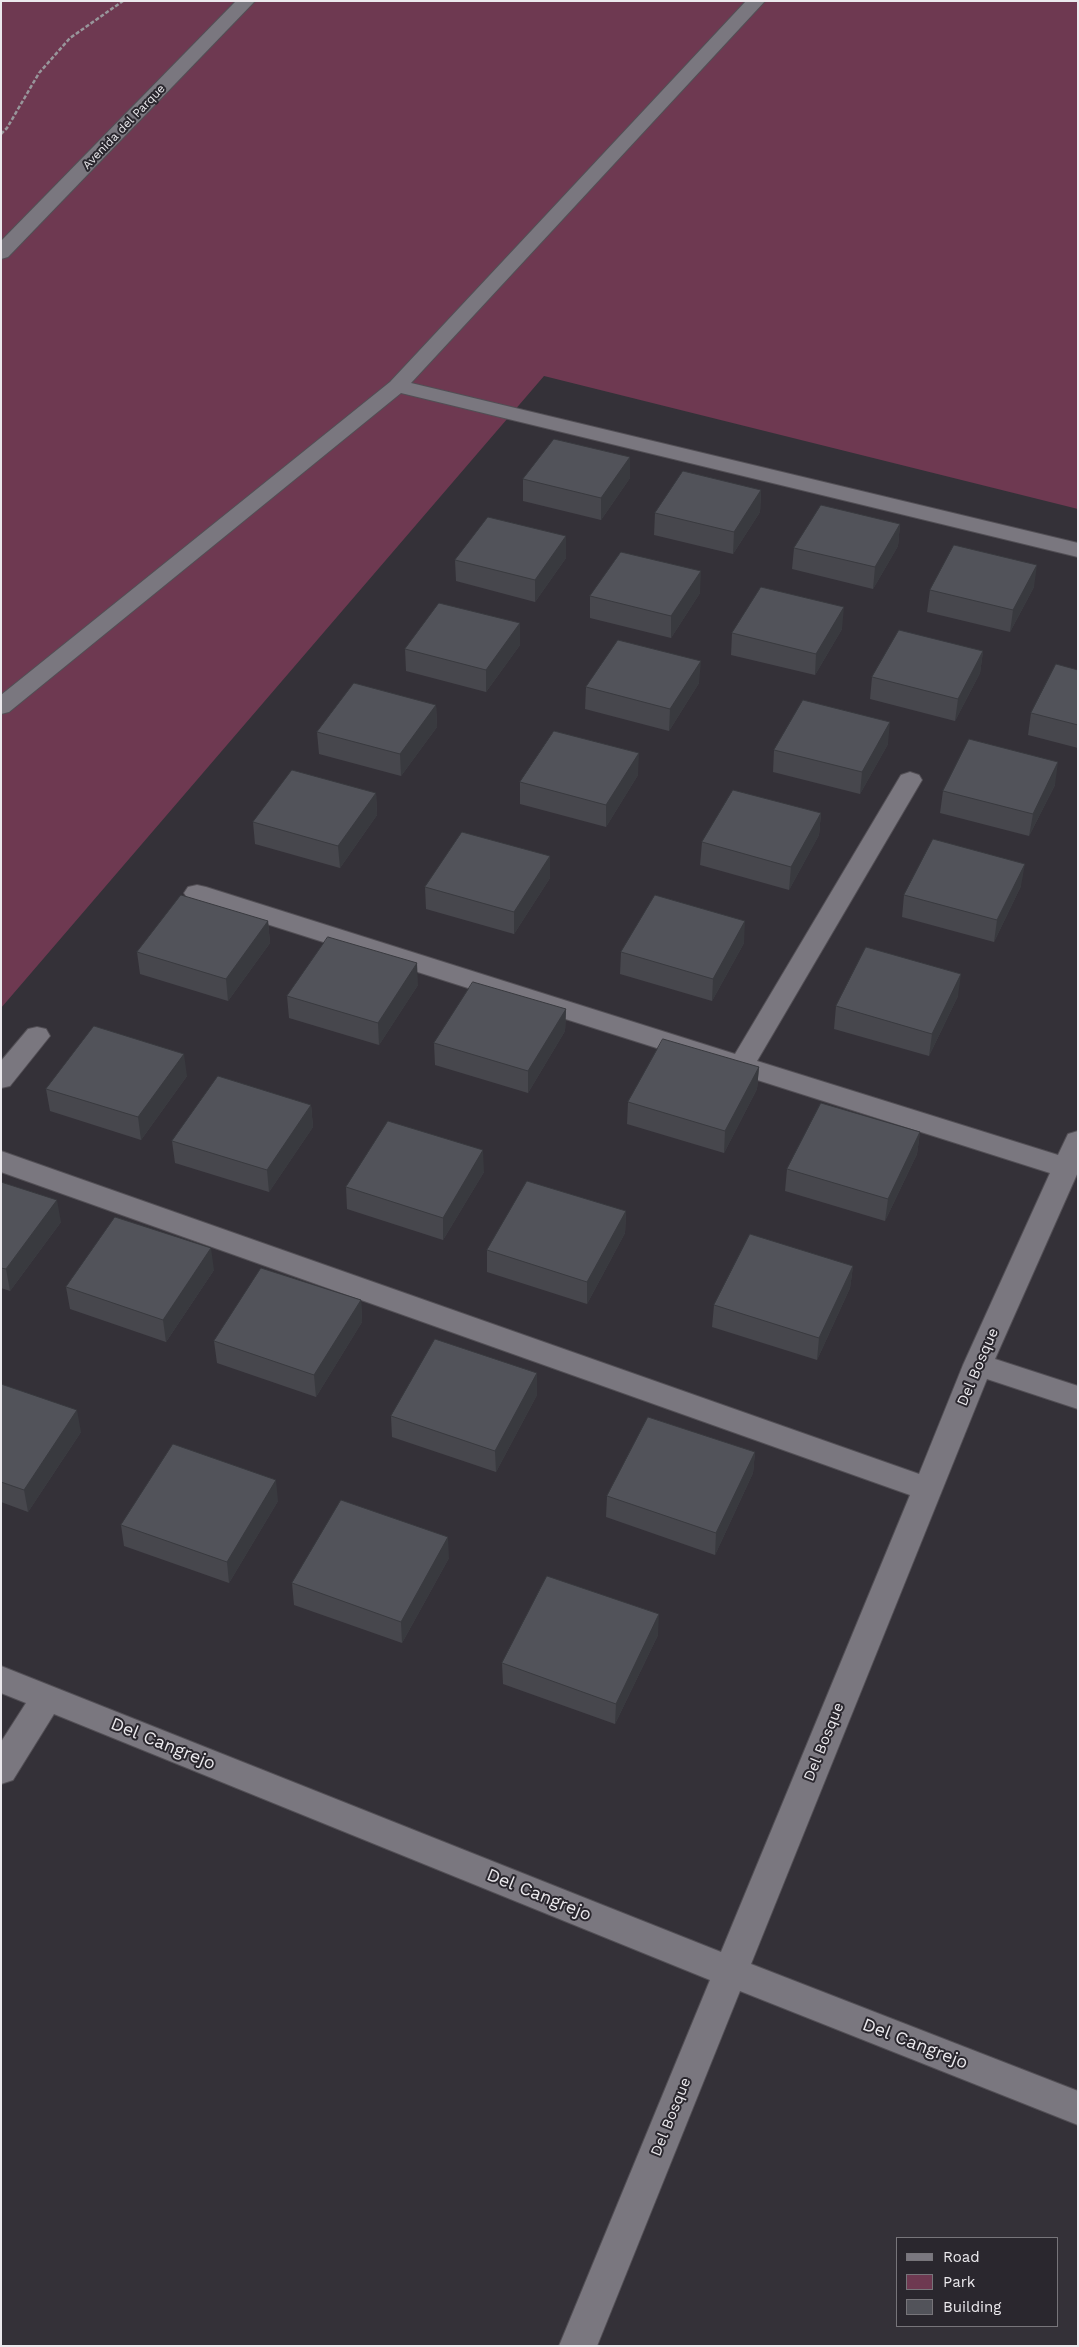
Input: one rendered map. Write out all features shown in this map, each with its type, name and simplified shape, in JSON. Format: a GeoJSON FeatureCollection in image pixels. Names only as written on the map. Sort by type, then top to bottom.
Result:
{"type":"FeatureCollection","features":[{"type":"Feature","properties":{"kind":"street","name":"Avenida del Parque"},"geometry":{"type":"LineString","coordinates":[[1,253],[246,1]]}},
{"type":"Feature","properties":{"kind":"street"},"geometry":{"type":"LineString","coordinates":[[1,707],[396,386],[756,1]]}},
{"type":"Feature","properties":{"kind":"street"},"geometry":{"type":"LineString","coordinates":[[396,386],[1078,550]]}},
{"type":"Feature","properties":{"kind":"street"},"geometry":{"type":"LineString","coordinates":[[741,1065],[910,780]]}},
{"type":"Feature","properties":{"kind":"street"},"geometry":{"type":"LineString","coordinates":[[197,893],[741,1065],[1072,1155]]}},
{"type":"Feature","properties":{"kind":"street"},"geometry":{"type":"LineString","coordinates":[[1,1079],[37,1036]]}},
{"type":"Feature","properties":{"kind":"street","name":"Del Bosque"},"geometry":{"type":"LineString","coordinates":[[578,2346],[978,1365],[1072,1155]]}},
{"type":"Feature","properties":{"kind":"street"},"geometry":{"type":"LineString","coordinates":[[1,1161],[927,1490]]}},
{"type":"Feature","properties":{"kind":"street"},"geometry":{"type":"LineString","coordinates":[[978,1365],[1078,1398]]}},
{"type":"Feature","properties":{"kind":"street","name":"Del Cangrejo"},"geometry":{"type":"LineString","coordinates":[[1,1679],[731,1972],[1078,2108]]}},
{"type":"Feature","properties":{"kind":"street"},"geometry":{"type":"LineString","coordinates":[[1,1770],[47,1698]]}},
{"type":"Feature","properties":{"kind":"path"},"geometry":{"type":"LineString","coordinates":[[1,134],[7,128],[40,73],[70,38],[123,1]]}},
{"type":"Feature","properties":{"kind":"green space"},"geometry":{"type":"Polygon","coordinates":[[[1,1],[1078,1],[1078,509],[544,376],[1,1008],[1,1]]]}},
{"type":"Feature","properties":{"kind":"building"},"geometry":{"type":"Polygon","coordinates":[[[554,439],[630,457],[601,498],[523,479],[554,439]]]}},
{"type":"Feature","properties":{"kind":"building"},"geometry":{"type":"Polygon","coordinates":[[[683,471],[761,490],[734,532],[655,513],[683,471]]]}},
{"type":"Feature","properties":{"kind":"building"},"geometry":{"type":"Polygon","coordinates":[[[821,505],[900,524],[875,567],[794,548],[821,505]]]}},
{"type":"Feature","properties":{"kind":"building"},"geometry":{"type":"Polygon","coordinates":[[[488,517],[566,536],[535,580],[455,560],[488,517]]]}},
{"type":"Feature","properties":{"kind":"building"},"geometry":{"type":"Polygon","coordinates":[[[954,545],[1037,565],[1013,610],[930,590],[954,545]]]}},
{"type":"Feature","properties":{"kind":"building"},"geometry":{"type":"Polygon","coordinates":[[[621,552],[701,571],[671,616],[590,596],[621,552]]]}},
{"type":"Feature","properties":{"kind":"building"},"geometry":{"type":"Polygon","coordinates":[[[761,587],[844,607],[816,654],[732,633],[761,587]]]}},
{"type":"Feature","properties":{"kind":"building"},"geometry":{"type":"Polygon","coordinates":[[[439,603],[520,623],[486,670],[405,649],[439,603]]]}},
{"type":"Feature","properties":{"kind":"building"},"geometry":{"type":"Polygon","coordinates":[[[899,630],[983,651],[958,699],[872,677],[899,630]]]}},
{"type":"Feature","properties":{"kind":"building"},"geometry":{"type":"Polygon","coordinates":[[[618,640],[701,661],[670,709],[586,687],[618,640]]]}},
{"type":"Feature","properties":{"kind":"building"},"geometry":{"type":"Polygon","coordinates":[[[1056,664],[1078,670],[1078,725],[1031,713],[1056,664]]]}},
{"type":"Feature","properties":{"kind":"building"},"geometry":{"type":"Polygon","coordinates":[[[354,683],[436,705],[400,754],[317,732],[354,683]]]}},
{"type":"Feature","properties":{"kind":"building"},"geometry":{"type":"Polygon","coordinates":[[[803,700],[890,722],[862,772],[774,750],[803,700]]]}},
{"type":"Feature","properties":{"kind":"building"},"geometry":{"type":"Polygon","coordinates":[[[554,731],[639,753],[606,805],[520,782],[554,731]]]}},
{"type":"Feature","properties":{"kind":"building"},"geometry":{"type":"Polygon","coordinates":[[[969,739],[1058,762],[1033,814],[943,791],[969,739]]]}},
{"type":"Feature","properties":{"kind":"building"},"geometry":{"type":"Polygon","coordinates":[[[292,770],[376,793],[338,846],[253,822],[292,770]]]}},
{"type":"Feature","properties":{"kind":"building"},"geometry":{"type":"Polygon","coordinates":[[[733,790],[821,813],[791,867],[702,842],[733,790]]]}},
{"type":"Feature","properties":{"kind":"building"},"geometry":{"type":"Polygon","coordinates":[[[462,832],[550,856],[514,912],[425,887],[462,832]]]}},
{"type":"Feature","properties":{"kind":"building"},"geometry":{"type":"Polygon","coordinates":[[[933,839],[1025,864],[997,920],[904,895],[933,839]]]}},
{"type":"Feature","properties":{"kind":"building"},"geometry":{"type":"Polygon","coordinates":[[[181,895],[268,921],[226,979],[137,952],[181,895]]]}},
{"type":"Feature","properties":{"kind":"building"},"geometry":{"type":"Polygon","coordinates":[[[655,895],[745,921],[713,979],[621,952],[655,895]]]}},
{"type":"Feature","properties":{"kind":"building"},"geometry":{"type":"Polygon","coordinates":[[[328,937],[417,963],[378,1023],[287,996],[328,937]]]}},
{"type":"Feature","properties":{"kind":"building"},"geometry":{"type":"Polygon","coordinates":[[[866,947],[961,974],[932,1034],[836,1006],[866,947]]]}},
{"type":"Feature","properties":{"kind":"building"},"geometry":{"type":"Polygon","coordinates":[[[473,982],[566,1009],[528,1071],[434,1043],[473,982]]]}},
{"type":"Feature","properties":{"kind":"building"},"geometry":{"type":"Polygon","coordinates":[[[94,1026],[184,1054],[138,1117],[46,1089],[94,1026]]]}},
{"type":"Feature","properties":{"kind":"building"},"geometry":{"type":"Polygon","coordinates":[[[663,1039],[759,1067],[725,1131],[628,1102],[663,1039]]]}},
{"type":"Feature","properties":{"kind":"building"},"geometry":{"type":"Polygon","coordinates":[[[218,1076],[311,1105],[267,1170],[172,1141],[218,1076]]]}},
{"type":"Feature","properties":{"kind":"building"},"geometry":{"type":"Polygon","coordinates":[[[821,1103],[920,1132],[888,1199],[787,1169],[821,1103]]]}},
{"type":"Feature","properties":{"kind":"building"},"geometry":{"type":"Polygon","coordinates":[[[388,1121],[483,1150],[443,1218],[346,1187],[388,1121]]]}},
{"type":"Feature","properties":{"kind":"building"},"geometry":{"type":"Polygon","coordinates":[[[527,1181],[626,1211],[587,1282],[487,1250],[527,1181]]]}},
{"type":"Feature","properties":{"kind":"building"},"geometry":{"type":"Polygon","coordinates":[[[1,1182],[57,1200],[6,1269],[1,1268],[1,1182]]]}},
{"type":"Feature","properties":{"kind":"building"},"geometry":{"type":"Polygon","coordinates":[[[115,1217],[211,1248],[163,1320],[66,1287],[115,1217]]]}},
{"type":"Feature","properties":{"kind":"building"},"geometry":{"type":"Polygon","coordinates":[[[750,1234],[853,1266],[819,1338],[714,1305],[750,1234]]]}},
{"type":"Feature","properties":{"kind":"building"},"geometry":{"type":"Polygon","coordinates":[[[261,1268],[361,1300],[314,1375],[214,1341],[261,1268]]]}},
{"type":"Feature","properties":{"kind":"building"},"geometry":{"type":"Polygon","coordinates":[[[435,1339],[537,1373],[495,1451],[391,1416],[435,1339]]]}},
{"type":"Feature","properties":{"kind":"building"},"geometry":{"type":"Polygon","coordinates":[[[1,1384],[77,1410],[24,1490],[1,1482],[1,1384]]]}},
{"type":"Feature","properties":{"kind":"building"},"geometry":{"type":"Polygon","coordinates":[[[648,1417],[755,1452],[716,1533],[607,1496],[648,1417]]]}},
{"type":"Feature","properties":{"kind":"building"},"geometry":{"type":"Polygon","coordinates":[[[173,1444],[276,1480],[227,1562],[121,1525],[173,1444]]]}},
{"type":"Feature","properties":{"kind":"building"},"geometry":{"type":"Polygon","coordinates":[[[341,1500],[448,1537],[401,1622],[292,1583],[341,1500]]]}},
{"type":"Feature","properties":{"kind":"building"},"geometry":{"type":"Polygon","coordinates":[[[547,1576],[659,1614],[616,1704],[502,1663],[547,1576]]]}}]}
